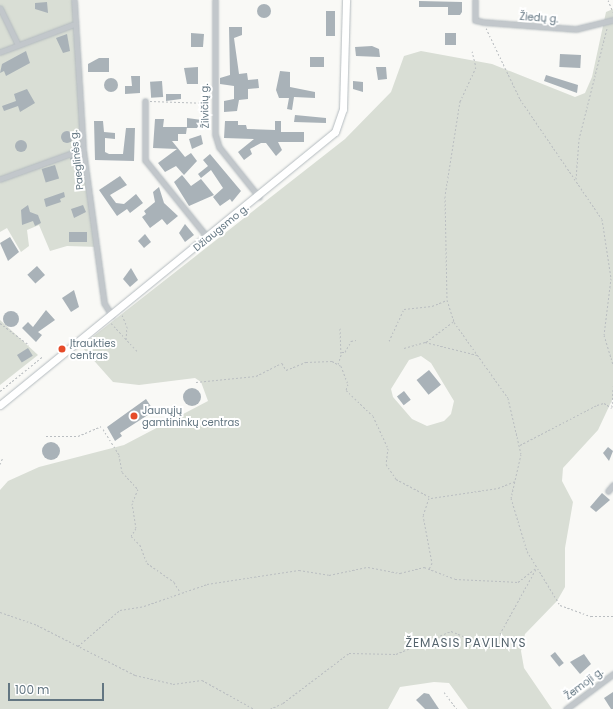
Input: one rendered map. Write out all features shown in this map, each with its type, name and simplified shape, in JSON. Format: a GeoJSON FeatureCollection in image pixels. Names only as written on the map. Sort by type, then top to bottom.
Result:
{"type":"FeatureCollection","features":[{"type":"Feature","properties":{"kind":"street","name":"Paeglinės g."},"geometry":{"type":"LineString","coordinates":[[74,0],[74,24],[84,149],[104,303],[110,318]]}},
{"type":"Feature","properties":{"kind":"street","name":"Žilvičių g."},"geometry":{"type":"LineString","coordinates":[[215,0],[213,103],[216,142],[259,197]]}},
{"type":"Feature","properties":{"kind":"street","name":"Džiaugsmo g."},"geometry":{"type":"LineString","coordinates":[[0,405],[110,318],[328,140],[341,123],[346,0]]}},
{"type":"Feature","properties":{"kind":"street"},"geometry":{"type":"LineString","coordinates":[[475,0],[475,20],[482,22]]}},
{"type":"Feature","properties":{"kind":"street"},"geometry":{"type":"LineString","coordinates":[[0,8],[18,45]]}},
{"type":"Feature","properties":{"kind":"street","name":"Žiedų g."},"geometry":{"type":"LineString","coordinates":[[482,22],[576,30],[611,21]]}},
{"type":"Feature","properties":{"kind":"street"},"geometry":{"type":"LineString","coordinates":[[0,52],[74,24]]}},
{"type":"Feature","properties":{"kind":"street"},"geometry":{"type":"LineString","coordinates":[[145,101],[145,160],[208,238]]}},
{"type":"Feature","properties":{"kind":"street"},"geometry":{"type":"LineString","coordinates":[[0,179],[84,149]]}},
{"type":"Feature","properties":{"kind":"street"},"geometry":{"type":"LineString","coordinates":[[608,492],[613,485]]}},
{"type":"Feature","properties":{"kind":"street","name":"Žemoji g."},"geometry":{"type":"LineString","coordinates":[[566,709],[613,674]]}},
{"type":"Feature","properties":{"kind":"path"},"geometry":{"type":"LineString","coordinates":[[608,0],[613,12]]}},
{"type":"Feature","properties":{"kind":"path"},"geometry":{"type":"LineString","coordinates":[[575,180],[579,139],[611,21]]}},
{"type":"Feature","properties":{"kind":"path"},"geometry":{"type":"LineString","coordinates":[[482,22],[520,99],[602,219],[611,278],[604,335],[613,365]]}},
{"type":"Feature","properties":{"kind":"path"},"geometry":{"type":"LineString","coordinates":[[472,50],[476,67],[460,101],[445,196],[447,300],[454,322],[508,398],[521,454],[511,498],[527,551],[560,605],[591,616],[613,616]]}},
{"type":"Feature","properties":{"kind":"path"},"geometry":{"type":"LineString","coordinates":[[145,101],[213,103]]}},
{"type":"Feature","properties":{"kind":"path"},"geometry":{"type":"LineString","coordinates":[[389,341],[404,309],[432,306],[447,300]]}},
{"type":"Feature","properties":{"kind":"path"},"geometry":{"type":"LineString","coordinates":[[119,310],[127,326],[126,341]]}},
{"type":"Feature","properties":{"kind":"path"},"geometry":{"type":"LineString","coordinates":[[110,318],[126,341],[138,352]]}},
{"type":"Feature","properties":{"kind":"path"},"geometry":{"type":"LineString","coordinates":[[404,348],[425,342],[454,322]]}},
{"type":"Feature","properties":{"kind":"path"},"geometry":{"type":"LineString","coordinates":[[0,323],[29,345]]}},
{"type":"Feature","properties":{"kind":"path"},"geometry":{"type":"LineString","coordinates":[[340,328],[337,335],[341,353],[338,364],[348,384],[346,390],[373,416],[388,448],[386,464],[393,476],[429,497],[498,488],[515,481]]}},
{"type":"Feature","properties":{"kind":"path"},"geometry":{"type":"LineString","coordinates":[[341,353],[345,352],[350,340],[356,340]]}},
{"type":"Feature","properties":{"kind":"path"},"geometry":{"type":"LineString","coordinates":[[425,342],[477,355]]}},
{"type":"Feature","properties":{"kind":"path"},"geometry":{"type":"LineString","coordinates":[[0,391],[43,356]]}},
{"type":"Feature","properties":{"kind":"path"},"geometry":{"type":"LineString","coordinates":[[196,382],[256,376],[282,364],[286,370],[319,360],[338,364]]}},
{"type":"Feature","properties":{"kind":"path"},"geometry":{"type":"LineString","coordinates":[[519,445],[597,405],[604,404],[613,407],[613,386]]}},
{"type":"Feature","properties":{"kind":"path"},"geometry":{"type":"LineString","coordinates":[[46,436],[78,436],[101,426]]}},
{"type":"Feature","properties":{"kind":"path"},"geometry":{"type":"LineString","coordinates":[[103,429],[119,455],[122,472],[138,489],[132,503],[136,528],[131,536],[140,545],[147,563],[174,582],[180,592]]}},
{"type":"Feature","properties":{"kind":"path"},"geometry":{"type":"LineString","coordinates":[[0,464],[3,457]]}},
{"type":"Feature","properties":{"kind":"path"},"geometry":{"type":"LineString","coordinates":[[429,497],[423,515],[432,563],[429,569]]}},
{"type":"Feature","properties":{"kind":"path"},"geometry":{"type":"LineString","coordinates":[[78,646],[120,610],[144,606],[206,584],[299,570],[329,575],[368,567],[400,573],[429,569],[456,579],[518,582],[537,567]]}},
{"type":"Feature","properties":{"kind":"path"},"geometry":{"type":"LineString","coordinates":[[270,709],[283,703],[350,653],[396,654],[451,631],[492,648],[537,567]]}},
{"type":"Feature","properties":{"kind":"path"},"geometry":{"type":"LineString","coordinates":[[0,612],[78,646],[135,674],[162,683],[202,680],[254,709]]}},
{"type":"Feature","properties":{"kind":"path"},"geometry":{"type":"LineString","coordinates":[[444,692],[457,709]]}},
{"type":"Feature","properties":{"kind":"shaded area"},"geometry":{"type":"Polygon","coordinates":[[[0,0],[76,0],[85,143],[99,247],[67,246],[50,251],[39,225],[27,230],[29,246],[21,252],[7,228],[0,232],[0,0]]]}},
{"type":"Feature","properties":{"kind":"shaded area"},"geometry":{"type":"Polygon","coordinates":[[[613,9],[613,398],[598,430],[563,468],[562,481],[573,502],[565,548],[565,587],[557,601],[525,634],[521,651],[524,668],[552,709],[468,709],[449,683],[434,682],[400,687],[388,709],[0,709],[0,490],[8,481],[39,467],[124,445],[208,401],[201,382],[195,378],[139,385],[113,382],[81,346],[345,139],[391,92],[404,56],[421,51],[492,64],[575,97],[585,93],[592,77],[606,12],[613,9]],[[421,356],[409,360],[391,389],[393,397],[412,419],[427,426],[444,421],[451,414],[454,401],[431,363],[421,356]]]}},
{"type":"Feature","properties":{"kind":"shaded area"},"geometry":{"type":"Polygon","coordinates":[[[0,320],[38,355],[0,385],[0,320]]]}},
{"type":"Feature","properties":{"kind":"building"},"geometry":{"type":"Polygon","coordinates":[[[419,1],[462,2],[462,12],[460,15],[448,15],[448,7],[419,7],[419,1]]]}},
{"type":"Feature","properties":{"kind":"building"},"geometry":{"type":"Polygon","coordinates":[[[47,2],[48,13],[35,9],[35,3],[47,2]]]}},
{"type":"Feature","properties":{"kind":"building"},"geometry":{"type":"Polygon","coordinates":[[[261,4],[267,4],[271,8],[271,14],[267,18],[261,18],[257,14],[257,8],[261,4]]]}},
{"type":"Feature","properties":{"kind":"building"},"geometry":{"type":"Polygon","coordinates":[[[326,11],[335,11],[335,36],[326,36],[326,11]]]}},
{"type":"Feature","properties":{"kind":"building"},"geometry":{"type":"Polygon","coordinates":[[[229,27],[242,27],[242,35],[234,38],[239,74],[247,73],[248,80],[258,79],[259,88],[248,89],[248,99],[239,100],[237,111],[224,112],[224,101],[234,99],[234,86],[220,84],[220,78],[230,75],[229,27]]]}},
{"type":"Feature","properties":{"kind":"building"},"geometry":{"type":"Polygon","coordinates":[[[191,33],[204,34],[203,47],[191,47],[191,33]]]}},
{"type":"Feature","properties":{"kind":"building"},"geometry":{"type":"Polygon","coordinates":[[[445,33],[456,33],[456,45],[445,45],[445,33]]]}},
{"type":"Feature","properties":{"kind":"building"},"geometry":{"type":"Polygon","coordinates":[[[67,34],[70,51],[63,53],[56,38],[67,34]]]}},
{"type":"Feature","properties":{"kind":"building"},"geometry":{"type":"Polygon","coordinates":[[[372,46],[379,49],[380,57],[356,56],[355,47],[372,46]]]}},
{"type":"Feature","properties":{"kind":"building"},"geometry":{"type":"Polygon","coordinates":[[[26,51],[30,63],[6,76],[4,71],[0,73],[2,64],[26,51]]]}},
{"type":"Feature","properties":{"kind":"building"},"geometry":{"type":"Polygon","coordinates":[[[560,54],[581,55],[580,68],[559,67],[560,54]]]}},
{"type":"Feature","properties":{"kind":"building"},"geometry":{"type":"Polygon","coordinates":[[[310,57],[324,57],[324,67],[310,67],[310,57]]]}},
{"type":"Feature","properties":{"kind":"building"},"geometry":{"type":"Polygon","coordinates":[[[99,58],[109,58],[109,72],[88,72],[88,64],[99,58]]]}},
{"type":"Feature","properties":{"kind":"building"},"geometry":{"type":"Polygon","coordinates":[[[198,67],[198,84],[187,84],[184,68],[198,67]]]}},
{"type":"Feature","properties":{"kind":"building"},"geometry":{"type":"Polygon","coordinates":[[[376,67],[386,67],[387,79],[378,80],[376,67]]]}},
{"type":"Feature","properties":{"kind":"building"},"geometry":{"type":"Polygon","coordinates":[[[280,71],[290,72],[290,87],[315,92],[315,98],[294,97],[292,110],[287,109],[289,98],[279,98],[276,90],[280,71]]]}},
{"type":"Feature","properties":{"kind":"building"},"geometry":{"type":"Polygon","coordinates":[[[546,75],[578,85],[577,93],[544,81],[546,75]]]}},
{"type":"Feature","properties":{"kind":"building"},"geometry":{"type":"Polygon","coordinates":[[[131,76],[140,76],[140,93],[125,94],[125,86],[132,86],[131,76]]]}},
{"type":"Feature","properties":{"kind":"building"},"geometry":{"type":"Polygon","coordinates":[[[108,78],[114,78],[118,82],[118,88],[114,92],[108,92],[104,88],[104,82],[108,78]]]}},
{"type":"Feature","properties":{"kind":"building"},"geometry":{"type":"Polygon","coordinates":[[[162,81],[163,97],[151,98],[150,82],[162,81]]]}},
{"type":"Feature","properties":{"kind":"building"},"geometry":{"type":"Polygon","coordinates":[[[353,81],[363,82],[363,92],[353,89],[353,81]]]}},
{"type":"Feature","properties":{"kind":"building"},"geometry":{"type":"Polygon","coordinates":[[[27,89],[35,103],[20,112],[18,106],[4,111],[2,106],[16,101],[14,94],[27,89]]]}},
{"type":"Feature","properties":{"kind":"building"},"geometry":{"type":"Polygon","coordinates":[[[166,94],[181,94],[181,99],[166,101],[166,94]]]}},
{"type":"Feature","properties":{"kind":"building"},"geometry":{"type":"Polygon","coordinates":[[[295,115],[326,118],[326,123],[294,122],[295,115]]]}},
{"type":"Feature","properties":{"kind":"building"},"geometry":{"type":"Polygon","coordinates":[[[187,118],[202,120],[202,128],[187,128],[187,118]]]}},
{"type":"Feature","properties":{"kind":"building"},"geometry":{"type":"Polygon","coordinates":[[[155,119],[164,119],[163,127],[187,127],[186,134],[178,134],[178,141],[172,141],[185,157],[191,153],[197,161],[184,175],[176,166],[165,172],[158,163],[177,149],[153,148],[155,119]]]}},
{"type":"Feature","properties":{"kind":"building"},"geometry":{"type":"Polygon","coordinates":[[[94,121],[103,121],[104,132],[115,133],[115,139],[105,138],[105,152],[109,154],[123,154],[126,128],[135,128],[134,161],[95,160],[94,121]]]}},
{"type":"Feature","properties":{"kind":"building"},"geometry":{"type":"Polygon","coordinates":[[[225,121],[238,121],[238,125],[246,125],[247,129],[275,130],[275,121],[281,121],[281,132],[304,132],[304,142],[278,142],[282,150],[276,156],[266,143],[261,143],[250,149],[252,154],[244,160],[238,152],[254,139],[224,138],[225,121]]]}},
{"type":"Feature","properties":{"kind":"building"},"geometry":{"type":"Polygon","coordinates":[[[69,131],[72,132],[72,142],[65,143],[62,142],[61,135],[62,132],[69,131]]]}},
{"type":"Feature","properties":{"kind":"building"},"geometry":{"type":"Polygon","coordinates":[[[201,135],[203,144],[192,149],[189,139],[201,135]]]}},
{"type":"Feature","properties":{"kind":"building"},"geometry":{"type":"Polygon","coordinates":[[[23,140],[26,141],[26,151],[19,152],[16,151],[15,144],[16,141],[23,140]]]}},
{"type":"Feature","properties":{"kind":"building"},"geometry":{"type":"Polygon","coordinates":[[[80,154],[77,158],[82,173],[76,174],[70,158],[80,154]]]}},
{"type":"Feature","properties":{"kind":"building"},"geometry":{"type":"Polygon","coordinates":[[[210,154],[241,191],[232,202],[230,199],[220,206],[213,197],[223,188],[211,170],[201,178],[198,174],[208,166],[203,160],[210,154]]]}},
{"type":"Feature","properties":{"kind":"building"},"geometry":{"type":"Polygon","coordinates":[[[55,165],[59,178],[46,182],[42,169],[55,165]]]}},
{"type":"Feature","properties":{"kind":"building"},"geometry":{"type":"Polygon","coordinates":[[[182,175],[191,186],[201,179],[214,195],[189,206],[174,182],[182,175]]]}},
{"type":"Feature","properties":{"kind":"building"},"geometry":{"type":"Polygon","coordinates":[[[120,176],[127,185],[110,195],[116,203],[124,204],[136,194],[143,203],[130,213],[127,209],[117,216],[99,190],[120,176]]]}},
{"type":"Feature","properties":{"kind":"building"},"geometry":{"type":"Polygon","coordinates":[[[159,187],[164,203],[178,216],[167,225],[162,219],[150,228],[142,217],[146,214],[144,211],[155,202],[153,192],[159,187]]]}},
{"type":"Feature","properties":{"kind":"building"},"geometry":{"type":"Polygon","coordinates":[[[64,192],[65,197],[60,199],[61,202],[46,207],[44,199],[64,192]]]}},
{"type":"Feature","properties":{"kind":"building"},"geometry":{"type":"Polygon","coordinates":[[[28,205],[30,212],[38,215],[41,223],[35,226],[33,221],[22,225],[21,210],[28,205]]]}},
{"type":"Feature","properties":{"kind":"building"},"geometry":{"type":"Polygon","coordinates":[[[83,205],[86,212],[74,218],[71,209],[83,205]]]}},
{"type":"Feature","properties":{"kind":"building"},"geometry":{"type":"Polygon","coordinates":[[[185,224],[194,235],[185,242],[179,233],[185,224]]]}},
{"type":"Feature","properties":{"kind":"building"},"geometry":{"type":"Polygon","coordinates":[[[69,232],[87,232],[87,242],[69,242],[69,232]]]}},
{"type":"Feature","properties":{"kind":"building"},"geometry":{"type":"Polygon","coordinates":[[[145,234],[151,242],[144,248],[138,241],[145,234]]]}},
{"type":"Feature","properties":{"kind":"building"},"geometry":{"type":"Polygon","coordinates":[[[10,237],[19,252],[8,261],[0,243],[10,237]]]}},
{"type":"Feature","properties":{"kind":"building"},"geometry":{"type":"Polygon","coordinates":[[[37,266],[45,275],[35,284],[27,275],[37,266]]]}},
{"type":"Feature","properties":{"kind":"building"},"geometry":{"type":"Polygon","coordinates":[[[131,268],[138,280],[130,287],[123,279],[131,268]]]}},
{"type":"Feature","properties":{"kind":"building"},"geometry":{"type":"Polygon","coordinates":[[[74,290],[79,307],[71,312],[62,298],[74,290]]]}},
{"type":"Feature","properties":{"kind":"building"},"geometry":{"type":"Polygon","coordinates":[[[46,310],[55,320],[38,332],[42,335],[36,342],[22,328],[28,322],[33,327],[46,310]]]}},
{"type":"Feature","properties":{"kind":"building"},"geometry":{"type":"Polygon","coordinates":[[[11,311],[17,313],[19,319],[17,325],[11,327],[5,325],[3,319],[5,313],[11,311]]]}},
{"type":"Feature","properties":{"kind":"building"},"geometry":{"type":"Polygon","coordinates":[[[28,348],[33,356],[22,363],[17,355],[28,348]]]}},
{"type":"Feature","properties":{"kind":"building"},"geometry":{"type":"Polygon","coordinates":[[[429,370],[441,385],[429,395],[417,380],[429,370]]]}},
{"type":"Feature","properties":{"kind":"building"},"geometry":{"type":"Polygon","coordinates":[[[192,388],[198,391],[201,397],[198,403],[192,406],[186,403],[183,397],[186,391],[192,388]]]}},
{"type":"Feature","properties":{"kind":"building"},"geometry":{"type":"Polygon","coordinates":[[[404,391],[411,400],[404,405],[397,397],[404,391]]]}},
{"type":"Feature","properties":{"kind":"building","name":"Jaunųjų gamtininkų centras"},"geometry":{"type":"Polygon","coordinates":[[[146,399],[154,411],[120,433],[122,436],[115,441],[107,427],[146,399]]]}},
{"type":"Feature","properties":{"kind":"building"},"geometry":{"type":"Polygon","coordinates":[[[51,442],[57,445],[60,451],[57,457],[51,460],[45,457],[42,451],[45,445],[51,442]]]}},
{"type":"Feature","properties":{"kind":"building"},"geometry":{"type":"Polygon","coordinates":[[[608,447],[613,451],[609,461],[603,453],[608,447]]]}},
{"type":"Feature","properties":{"kind":"building"},"geometry":{"type":"Polygon","coordinates":[[[602,493],[610,500],[596,512],[590,507],[602,493]]]}},
{"type":"Feature","properties":{"kind":"building"},"geometry":{"type":"Polygon","coordinates":[[[555,652],[564,663],[559,667],[550,656],[555,652]]]}},
{"type":"Feature","properties":{"kind":"building"},"geometry":{"type":"Polygon","coordinates":[[[584,654],[591,664],[580,674],[570,662],[584,654]]]}},
{"type":"Feature","properties":{"kind":"building"},"geometry":{"type":"Polygon","coordinates":[[[613,692],[613,709],[611,709],[604,698],[613,692]]]}},
{"type":"Feature","properties":{"kind":"building"},"geometry":{"type":"Polygon","coordinates":[[[424,693],[429,694],[439,709],[425,709],[416,700],[424,693]]]}},
{"type":"Feature","properties":{"kind":"place","name":"Įtraukties centras"},"geometry":{"type":"Point","coordinates":[62,349]}},
{"type":"Feature","properties":{"kind":"place","name":"Jaunųjų gamtininkų centras"},"geometry":{"type":"Point","coordinates":[134,416]}},
{"type":"Feature","properties":{"kind":"district","name":"ŽEMASIS PAVILNYS"},"geometry":{"type":"Point","coordinates":[466,643]}}]}
